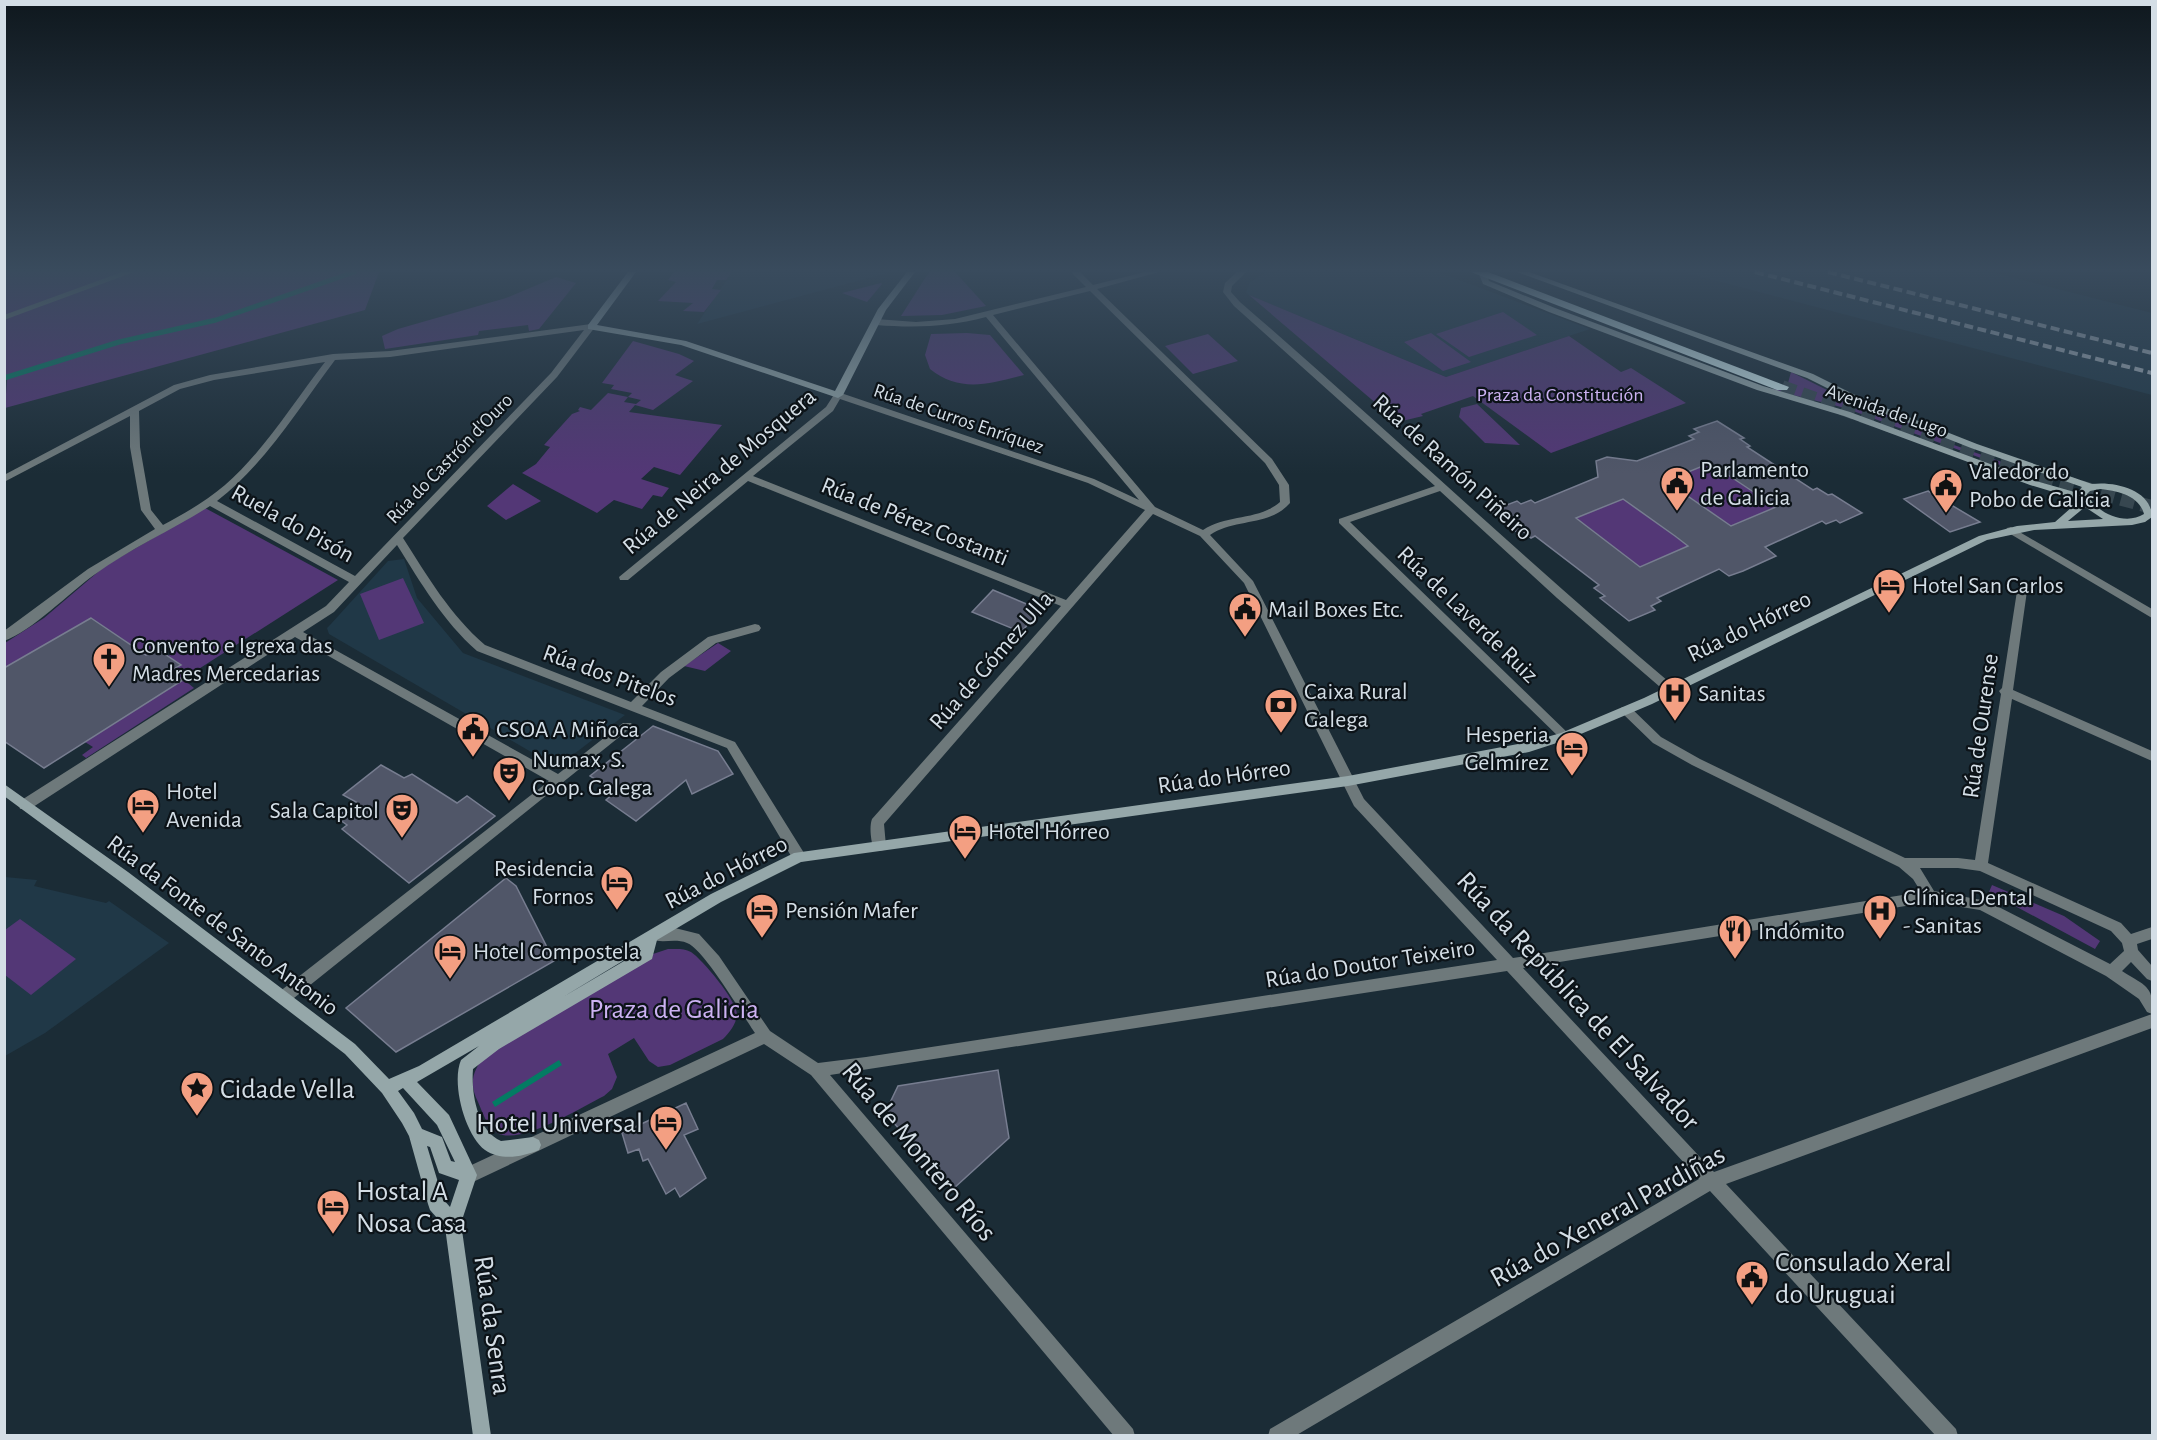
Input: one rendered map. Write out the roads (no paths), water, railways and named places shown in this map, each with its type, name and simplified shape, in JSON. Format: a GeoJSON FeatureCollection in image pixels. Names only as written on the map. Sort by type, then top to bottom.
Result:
{"type":"FeatureCollection","features":[{"type":"Feature","properties":{"kind":"highway","name":"Avenida de Lugo"},"geometry":{"type":"LineString","coordinates":[[1665,339],[1785,382],[1676,339]]}},
{"type":"Feature","properties":{"kind":"street"},"geometry":{"type":"LineString","coordinates":[[4,479],[177,387],[213,377],[333,357],[390,354],[500,339]]}},
{"type":"Feature","properties":{"kind":"street","name":"Rúa do Castrón d'Ouro"},"geometry":{"type":"LineString","coordinates":[[25,805],[330,609],[554,375],[582,339]]}},
{"type":"Feature","properties":{"kind":"street","name":"Rúa de Curros Enríquez"},"geometry":{"type":"LineString","coordinates":[[661,339],[683,343],[1107,488],[1152,509],[1161,516],[1204,534]]}},
{"type":"Feature","properties":{"kind":"street"},"geometry":{"type":"LineString","coordinates":[[838,395],[867,339]]}},
{"type":"Feature","properties":{"kind":"street"},"geometry":{"type":"LineString","coordinates":[[1009,339],[1152,509]]}},
{"type":"Feature","properties":{"kind":"street"},"geometry":{"type":"LineString","coordinates":[[1144,339],[1269,461],[1284,485],[1285,503],[1280,509],[1259,517],[1213,526],[1204,534]]}},
{"type":"Feature","properties":{"kind":"street","name":"Rúa de Ramón Piñeiro"},"geometry":{"type":"LineString","coordinates":[[1277,339],[1671,690]]}},
{"type":"Feature","properties":{"kind":"street","name":"Avenida de Lugo"},"geometry":{"type":"LineString","coordinates":[[1629,339],[1753,386],[1847,414],[2033,483],[2084,499],[2103,515],[2122,520]]}},
{"type":"Feature","properties":{"kind":"street","name":"Avenida de Lugo"},"geometry":{"type":"LineString","coordinates":[[1708,339],[1810,376],[1860,401],[1992,453],[2091,486],[2112,487],[2135,496]]}},
{"type":"Feature","properties":{"kind":"street"},"geometry":{"type":"LineString","coordinates":[[4,637],[36,618],[91,572],[160,529],[211,502],[244,473],[333,357]]}},
{"type":"Feature","properties":{"kind":"street","name":"Rúa de Neira de Mosquera"},"geometry":{"type":"LineString","coordinates":[[624,577],[830,410],[838,395]]}},
{"type":"Feature","properties":{"kind":"street"},"geometry":{"type":"LineString","coordinates":[[135,411],[135,447],[146,510],[160,529]]}},
{"type":"Feature","properties":{"kind":"street","name":"Rúa de Pérez Costanti"},"geometry":{"type":"LineString","coordinates":[[746,477],[1068,605]]}},
{"type":"Feature","properties":{"kind":"street"},"geometry":{"type":"LineString","coordinates":[[1107,488],[1120,485],[1127,478]]}},
{"type":"Feature","properties":{"kind":"street"},"geometry":{"type":"LineString","coordinates":[[2059,523],[2084,499],[2084,491],[2091,486]]}},
{"type":"Feature","properties":{"kind":"street","name":"Rúa de Laverde Ruiz"},"geometry":{"type":"LineString","coordinates":[[1441,487],[1343,521],[1565,736]]}},
{"type":"Feature","properties":{"kind":"street"},"geometry":{"type":"LineString","coordinates":[[2135,496],[2152,500]]}},
{"type":"Feature","properties":{"kind":"street"},"geometry":{"type":"LineString","coordinates":[[2135,496],[2149,512],[2147,518],[2138,521]]}},
{"type":"Feature","properties":{"kind":"street","name":"Ruela do Pisón"},"geometry":{"type":"LineString","coordinates":[[211,502],[355,581]]}},
{"type":"Feature","properties":{"kind":"street","name":"Rúa de Gómez Ulla"},"geometry":{"type":"LineString","coordinates":[[879,846],[877,823],[1152,509]]}},
{"type":"Feature","properties":{"kind":"street"},"geometry":{"type":"LineString","coordinates":[[2122,520],[2152,521]]}},
{"type":"Feature","properties":{"kind":"street","name":"Rúa do Hórreo"},"geometry":{"type":"LineString","coordinates":[[411,1086],[424,1071],[716,898],[799,857],[1348,781],[1529,747],[1565,736],[1671,690],[1958,550],[2012,530],[2059,523],[2122,520]]}},
{"type":"Feature","properties":{"kind":"street"},"geometry":{"type":"LineString","coordinates":[[2012,530],[2152,614]]}},
{"type":"Feature","properties":{"kind":"street","name":"Rúa da República de El Salvador"},"geometry":{"type":"LineString","coordinates":[[1204,534],[1248,581],[1359,802],[1710,1182],[1949,1436]]}},
{"type":"Feature","properties":{"kind":"street","name":"Rúa dos Pitelos"},"geometry":{"type":"LineString","coordinates":[[398,538],[432,594],[464,635],[481,648],[731,745],[799,857]]}},
{"type":"Feature","properties":{"kind":"street","name":"Rúa de Ourense"},"geometry":{"type":"LineString","coordinates":[[1981,866],[2005,691],[2022,591]]}},
{"type":"Feature","properties":{"kind":"street"},"geometry":{"type":"LineString","coordinates":[[634,706],[665,675],[712,640],[755,628]]}},
{"type":"Feature","properties":{"kind":"street"},"geometry":{"type":"LineString","coordinates":[[295,632],[557,779]]}},
{"type":"Feature","properties":{"kind":"street"},"geometry":{"type":"LineString","coordinates":[[2005,691],[2152,756]]}},
{"type":"Feature","properties":{"kind":"street"},"geometry":{"type":"LineString","coordinates":[[1626,710],[1657,740],[1696,762],[1904,863],[1918,875],[1930,896]]}},
{"type":"Feature","properties":{"kind":"street"},"geometry":{"type":"LineString","coordinates":[[284,997],[557,779],[627,726]]}},
{"type":"Feature","properties":{"kind":"street","name":"Rúa da Fonte de Santo Antonio"},"geometry":{"type":"LineString","coordinates":[[7,794],[284,997],[350,1049],[387,1088]]}},
{"type":"Feature","properties":{"kind":"street"},"geometry":{"type":"LineString","coordinates":[[1904,863],[1958,863],[1981,866],[2116,927],[2152,975]]}},
{"type":"Feature","properties":{"kind":"street","name":"Rúa do Doutor Teixeiro"},"geometry":{"type":"LineString","coordinates":[[816,1070],[1510,964],[1930,896],[1982,905],[2111,972],[2144,994],[2152,1007]]}},
{"type":"Feature","properties":{"kind":"street"},"geometry":{"type":"LineString","coordinates":[[2111,972],[2130,947],[2152,933]]}},
{"type":"Feature","properties":{"kind":"street","name":"Rúa de Montero Ríos"},"geometry":{"type":"LineString","coordinates":[[653,936],[675,934],[694,938],[714,960],[765,1036],[816,1070],[1126,1436]]}},
{"type":"Feature","properties":{"kind":"street"},"geometry":{"type":"LineString","coordinates":[[533,1145],[500,1149],[483,1139],[466,1099],[463,1081],[466,1065],[494,1044],[647,955],[653,936]]}},
{"type":"Feature","properties":{"kind":"street","name":"Rúa do Xeneral Pardiñas"},"geometry":{"type":"LineString","coordinates":[[1277,1436],[1710,1182],[2152,1021]]}},
{"type":"Feature","properties":{"kind":"street"},"geometry":{"type":"LineString","coordinates":[[416,1134],[436,1142],[445,1167],[469,1175],[765,1036]]}},
{"type":"Feature","properties":{"kind":"street"},"geometry":{"type":"LineString","coordinates":[[411,1086],[442,1120],[469,1175]]}},
{"type":"Feature","properties":{"kind":"street"},"geometry":{"type":"LineString","coordinates":[[387,1088],[411,1086]]}},
{"type":"Feature","properties":{"kind":"street"},"geometry":{"type":"LineString","coordinates":[[408,1118],[411,1086]]}},
{"type":"Feature","properties":{"kind":"street"},"geometry":{"type":"LineString","coordinates":[[387,1088],[416,1134],[436,1204],[453,1223]]}},
{"type":"Feature","properties":{"kind":"street","name":"Rúa da Senra"},"geometry":{"type":"LineString","coordinates":[[469,1175],[453,1223],[482,1436]]}},
{"type":"Feature","properties":{"kind":"waterway"},"geometry":{"type":"LineString","coordinates":[[4,378],[131,339]]}},
{"type":"Feature","properties":{"kind":"tunnel"},"geometry":{"type":"LineString","coordinates":[[1782,387],[1919,436],[2152,507]]}},
{"type":"Feature","properties":{"kind":"railway"},"geometry":{"type":"LineString","coordinates":[[2019,339],[2152,373]]}},
{"type":"Feature","properties":{"kind":"railway"},"geometry":{"type":"LineString","coordinates":[[2097,339],[2152,353]]}},
{"type":"Feature","properties":{"kind":"place","name":"Parlamento de Galicia"},"geometry":{"type":"Point","coordinates":[1677,512]}},
{"type":"Feature","properties":{"kind":"place","name":"Valedor do Pobo de Galicia"},"geometry":{"type":"Point","coordinates":[1946,514]}},
{"type":"Feature","properties":{"kind":"place","name":"Hotel San Carlos"},"geometry":{"type":"Point","coordinates":[1889,614]}},
{"type":"Feature","properties":{"kind":"place","name":"Mail Boxes Etc."},"geometry":{"type":"Point","coordinates":[1245,638]}},
{"type":"Feature","properties":{"kind":"place","name":"Convento e Igrexa das Madres Mercedarias"},"geometry":{"type":"Point","coordinates":[109,688]}},
{"type":"Feature","properties":{"kind":"place","name":"Sanitas"},"geometry":{"type":"Point","coordinates":[1675,722]}},
{"type":"Feature","properties":{"kind":"place","name":"Caixa Rural Galega"},"geometry":{"type":"Point","coordinates":[1281,734]}},
{"type":"Feature","properties":{"kind":"place","name":"CSOA A Miñoca"},"geometry":{"type":"Point","coordinates":[473,758]}},
{"type":"Feature","properties":{"kind":"place","name":"Hesperia Gelmírez"},"geometry":{"type":"Point","coordinates":[1572,777]}},
{"type":"Feature","properties":{"kind":"place","name":"Numax, S. Coop. Galega"},"geometry":{"type":"Point","coordinates":[509,802]}},
{"type":"Feature","properties":{"kind":"place","name":"Hotel Avenida"},"geometry":{"type":"Point","coordinates":[143,834]}},
{"type":"Feature","properties":{"kind":"place","name":"Sala Capitol"},"geometry":{"type":"Point","coordinates":[402,839]}},
{"type":"Feature","properties":{"kind":"place","name":"Hotel Hórreo"},"geometry":{"type":"Point","coordinates":[965,860]}},
{"type":"Feature","properties":{"kind":"place","name":"Residencia Fornos"},"geometry":{"type":"Point","coordinates":[617,911]}},
{"type":"Feature","properties":{"kind":"place","name":"Pensión Mafer"},"geometry":{"type":"Point","coordinates":[762,939]}},
{"type":"Feature","properties":{"kind":"place","name":"Clínica Dental - Sanitas"},"geometry":{"type":"Point","coordinates":[1880,940]}},
{"type":"Feature","properties":{"kind":"place","name":"Indómito"},"geometry":{"type":"Point","coordinates":[1735,960]}},
{"type":"Feature","properties":{"kind":"place","name":"Hotel Compostela"},"geometry":{"type":"Point","coordinates":[450,980]}},
{"type":"Feature","properties":{"kind":"place","name":"Cidade Vella"},"geometry":{"type":"Point","coordinates":[197,1117]}},
{"type":"Feature","properties":{"kind":"place","name":"Hotel Universal"},"geometry":{"type":"Point","coordinates":[666,1151]}},
{"type":"Feature","properties":{"kind":"place","name":"Hostal A Nosa Casa"},"geometry":{"type":"Point","coordinates":[333,1235]}},
{"type":"Feature","properties":{"kind":"place","name":"Consulado Xeral do Uruguai"},"geometry":{"type":"Point","coordinates":[1752,1306]}},
{"type":"Feature","properties":{"kind":"park label","name":"Praza da Constitución"},"geometry":{"type":"Point","coordinates":[1560,394]}},
{"type":"Feature","properties":{"kind":"park label","name":"Praza de Galicia"},"geometry":{"type":"Point","coordinates":[674,1008]}}]}
